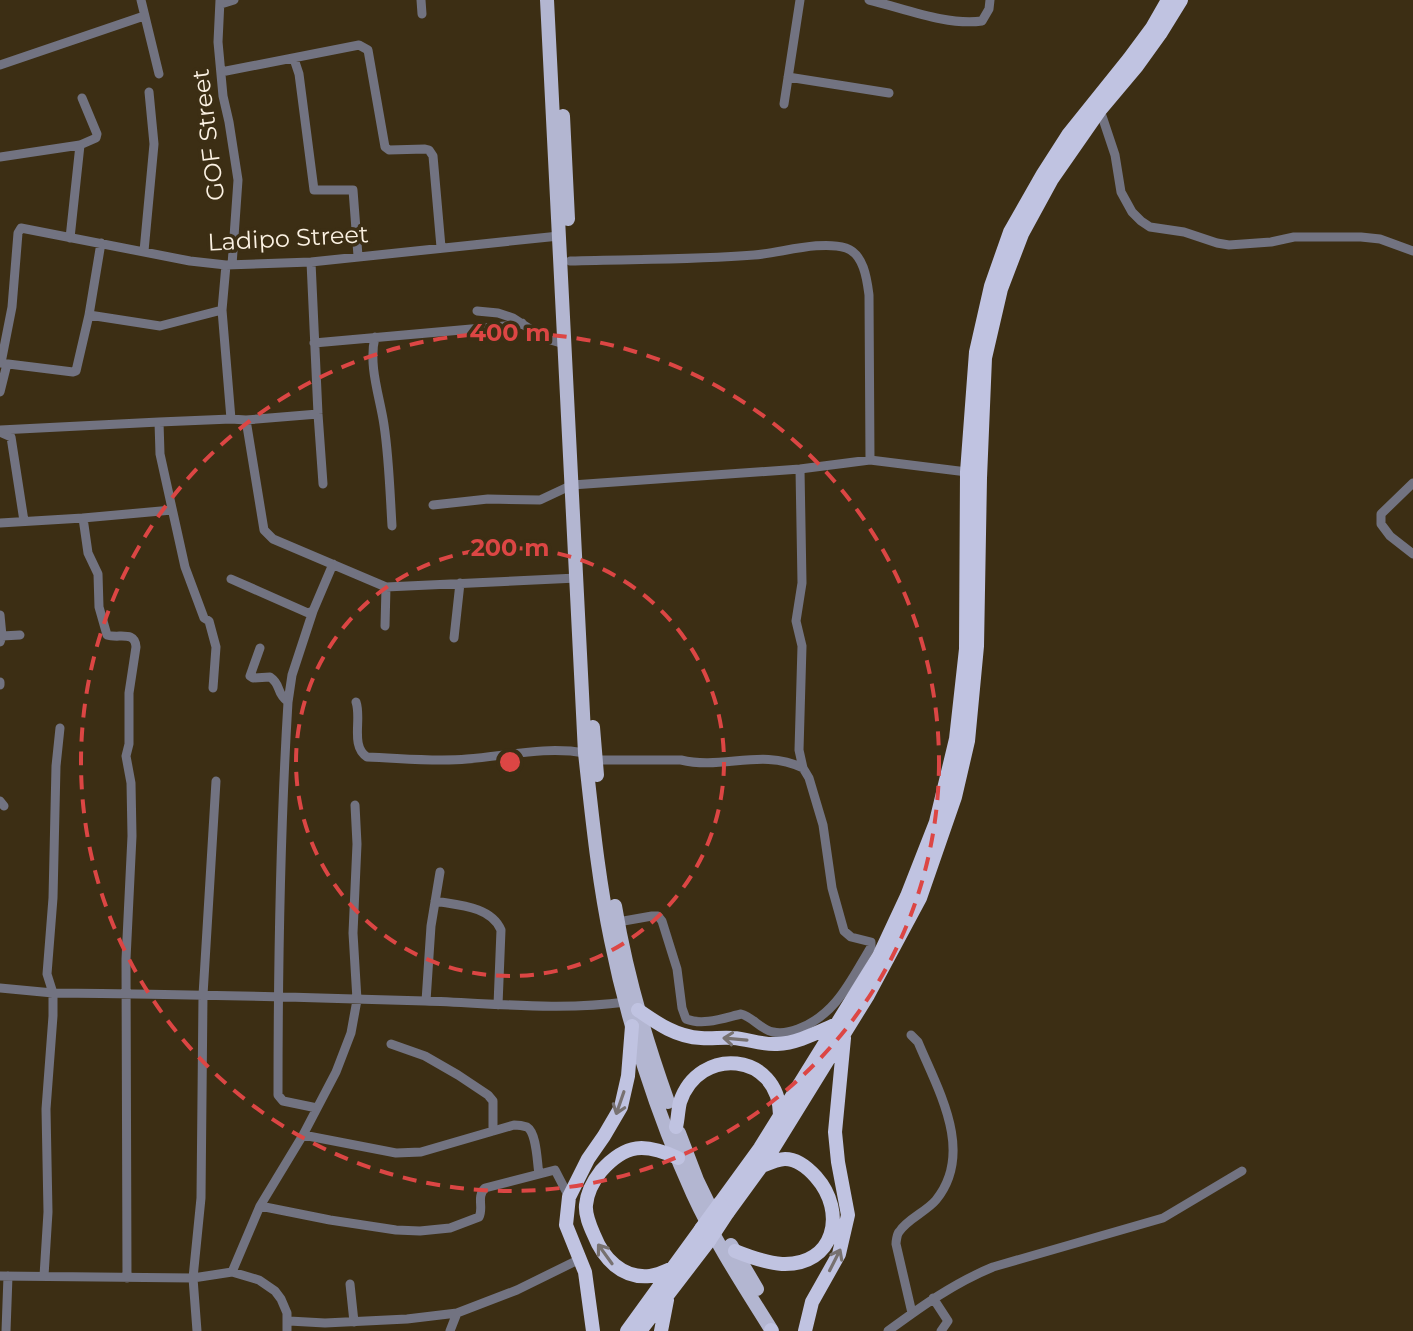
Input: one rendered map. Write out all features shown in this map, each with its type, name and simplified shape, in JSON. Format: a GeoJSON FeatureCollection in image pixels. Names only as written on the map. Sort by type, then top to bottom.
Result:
{"type":"FeatureCollection","features":[{"type":"Feature","properties":{"kind":"highway"},"geometry":{"type":"LineString","coordinates":[[724,1208],[762,1166],[840,1029],[907,896],[936,822],[956,739],[966,649],[967,472],[976,352],[991,286],[1010,232],[1068,135],[1152,28],[1168,0]]}},
{"type":"Feature","properties":{"kind":"highway"},"geometry":{"type":"LineString","coordinates":[[640,1331],[724,1208],[780,1115],[840,1029],[868,995],[920,898],[955,797],[968,741],[977,646],[985,358],[1001,289],[1022,234],[1052,179],[1100,110],[1144,56],[1181,0]]}},
{"type":"Feature","properties":{"kind":"highway"},"geometry":{"type":"LineString","coordinates":[[632,1006],[665,1028],[701,1038],[734,1038],[778,1044],[840,1029]]}},
{"type":"Feature","properties":{"kind":"highway"},"geometry":{"type":"LineString","coordinates":[[593,1331],[585,1272],[566,1225],[569,1197],[588,1159],[621,1107],[628,1076],[632,1026]]}},
{"type":"Feature","properties":{"kind":"highway"},"geometry":{"type":"LineString","coordinates":[[805,1331],[812,1302],[839,1254],[848,1215],[835,1132],[840,1029]]}},
{"type":"Feature","properties":{"kind":"highway"},"geometry":{"type":"LineString","coordinates":[[676,1127],[680,1102],[687,1089],[698,1075],[721,1063],[748,1064],[761,1073],[776,1092],[780,1115]]}},
{"type":"Feature","properties":{"kind":"highway"},"geometry":{"type":"LineString","coordinates":[[673,1268],[641,1276],[613,1265],[599,1248],[586,1206],[594,1180],[621,1151],[655,1148],[678,1158]]}},
{"type":"Feature","properties":{"kind":"highway"},"geometry":{"type":"LineString","coordinates":[[735,1251],[761,1261],[794,1263],[811,1257],[828,1241],[832,1227],[831,1202],[826,1189],[809,1169],[784,1158],[762,1166]]}},
{"type":"Feature","properties":{"kind":"highway"},"geometry":{"type":"LineString","coordinates":[[627,1331],[673,1268],[705,1235]]}},
{"type":"Feature","properties":{"kind":"highway"},"geometry":{"type":"LineString","coordinates":[[661,1331],[668,1294]]}},
{"type":"Feature","properties":{"kind":"main road"},"geometry":{"type":"LineString","coordinates":[[547,0],[564,344],[591,702],[590,756],[632,1006],[632,1026],[678,1158],[709,1225],[774,1331]]}},
{"type":"Feature","properties":{"kind":"main road"},"geometry":{"type":"LineString","coordinates":[[556,0],[570,261],[577,578],[595,843],[606,912],[632,1006],[697,1180],[774,1331]]}},
{"type":"Feature","properties":{"kind":"street"},"geometry":{"type":"LineString","coordinates":[[141,0],[159,74]]}},
{"type":"Feature","properties":{"kind":"street"},"geometry":{"type":"LineString","coordinates":[[220,2],[234,0]]}},
{"type":"Feature","properties":{"kind":"street"},"geometry":{"type":"LineString","coordinates":[[421,0],[422,14]]}},
{"type":"Feature","properties":{"kind":"street"},"geometry":{"type":"LineString","coordinates":[[784,104],[800,0]]}},
{"type":"Feature","properties":{"kind":"street"},"geometry":{"type":"LineString","coordinates":[[869,0],[927,17],[971,22],[982,21],[990,0]]}},
{"type":"Feature","properties":{"kind":"street","name":"GOF Street"},"geometry":{"type":"LineString","coordinates":[[220,2],[218,42],[223,96],[238,180],[222,310],[231,419]]}},
{"type":"Feature","properties":{"kind":"street"},"geometry":{"type":"LineString","coordinates":[[0,65],[144,16]]}},
{"type":"Feature","properties":{"kind":"street"},"geometry":{"type":"LineString","coordinates":[[221,72],[359,45],[368,50],[385,147],[389,150],[425,149],[433,156],[441,247]]}},
{"type":"Feature","properties":{"kind":"street"},"geometry":{"type":"LineString","coordinates":[[294,59],[299,74],[314,190],[353,190],[358,256]]}},
{"type":"Feature","properties":{"kind":"street"},"geometry":{"type":"LineString","coordinates":[[788,77],[889,93]]}},
{"type":"Feature","properties":{"kind":"street"},"geometry":{"type":"LineString","coordinates":[[144,251],[154,144],[149,92]]}},
{"type":"Feature","properties":{"kind":"street"},"geometry":{"type":"LineString","coordinates":[[0,157],[92,141],[97,134],[82,98]]}},
{"type":"Feature","properties":{"kind":"street"},"geometry":{"type":"LineString","coordinates":[[1100,110],[1115,155],[1121,192],[1132,212],[1150,227],[1184,232],[1229,245],[1294,237],[1361,237],[1380,239],[1413,251]]}},
{"type":"Feature","properties":{"kind":"street"},"geometry":{"type":"LineString","coordinates":[[70,238],[80,145]]}},
{"type":"Feature","properties":{"kind":"street","name":"Ladipo Street"},"geometry":{"type":"LineString","coordinates":[[12,307],[18,233],[21,228],[190,261],[229,265],[311,262],[559,236]]}},
{"type":"Feature","properties":{"kind":"street"},"geometry":{"type":"LineString","coordinates":[[3,363],[73,372],[78,367],[101,243]]}},
{"type":"Feature","properties":{"kind":"street"},"geometry":{"type":"LineString","coordinates":[[570,261],[754,255],[823,246],[851,250],[862,264],[869,295],[870,460]]}},
{"type":"Feature","properties":{"kind":"street"},"geometry":{"type":"LineString","coordinates":[[311,262],[323,484]]}},
{"type":"Feature","properties":{"kind":"street"},"geometry":{"type":"LineString","coordinates":[[0,306],[12,307],[0,392]]}},
{"type":"Feature","properties":{"kind":"street"},"geometry":{"type":"LineString","coordinates":[[89,315],[157,326],[222,310]]}},
{"type":"Feature","properties":{"kind":"street"},"geometry":{"type":"LineString","coordinates":[[477,311],[498,313],[522,323],[544,338],[564,344]]}},
{"type":"Feature","properties":{"kind":"street"},"geometry":{"type":"LineString","coordinates":[[314,343],[522,323]]}},
{"type":"Feature","properties":{"kind":"street"},"geometry":{"type":"LineString","coordinates":[[375,337],[374,372],[385,433],[392,526]]}},
{"type":"Feature","properties":{"kind":"street"},"geometry":{"type":"LineString","coordinates":[[0,431],[318,414]]}},
{"type":"Feature","properties":{"kind":"street"},"geometry":{"type":"LineString","coordinates":[[246,420],[264,530],[273,539],[386,587],[577,578]]}},
{"type":"Feature","properties":{"kind":"street"},"geometry":{"type":"LineString","coordinates":[[159,422],[160,454],[185,567],[204,618],[209,621],[216,647],[213,688]]}},
{"type":"Feature","properties":{"kind":"street"},"geometry":{"type":"LineString","coordinates":[[0,431],[11,437],[24,521]]}},
{"type":"Feature","properties":{"kind":"street"},"geometry":{"type":"LineString","coordinates":[[433,505],[488,499],[540,500],[576,484],[800,469],[870,460],[967,472]]}},
{"type":"Feature","properties":{"kind":"street"},"geometry":{"type":"LineString","coordinates":[[618,922],[652,916],[658,916],[662,921],[677,969],[686,1019],[704,1022],[741,1014],[772,1032],[787,1033],[817,1021],[835,1005],[871,947],[871,942],[851,937],[844,931],[832,888],[823,825],[799,750],[802,646],[796,621],[802,583],[800,469]]}},
{"type":"Feature","properties":{"kind":"street"},"geometry":{"type":"LineString","coordinates":[[1413,483],[1381,514],[1381,524],[1390,536],[1413,554]]}},
{"type":"Feature","properties":{"kind":"street"},"geometry":{"type":"LineString","coordinates":[[0,523],[172,510]]}},
{"type":"Feature","properties":{"kind":"street"},"geometry":{"type":"LineString","coordinates":[[83,518],[88,553],[98,574],[99,607],[105,631],[111,637],[128,636],[136,641],[131,669],[126,756],[131,783],[132,836],[126,959],[127,1278]]}},
{"type":"Feature","properties":{"kind":"street"},"geometry":{"type":"LineString","coordinates":[[317,1108],[283,1101],[278,1095],[283,786],[292,675],[313,611],[333,564]]}},
{"type":"Feature","properties":{"kind":"street"},"geometry":{"type":"LineString","coordinates":[[231,579],[308,613],[313,611]]}},
{"type":"Feature","properties":{"kind":"street"},"geometry":{"type":"LineString","coordinates":[[454,638],[460,583]]}},
{"type":"Feature","properties":{"kind":"street"},"geometry":{"type":"LineString","coordinates":[[385,626],[386,587]]}},
{"type":"Feature","properties":{"kind":"street"},"geometry":{"type":"LineString","coordinates":[[0,615],[1,639],[20,635]]}},
{"type":"Feature","properties":{"kind":"street"},"geometry":{"type":"LineString","coordinates":[[260,648],[250,676],[275,680],[281,696],[288,702]]}},
{"type":"Feature","properties":{"kind":"street"},"geometry":{"type":"LineString","coordinates":[[356,702],[359,711],[359,750],[367,757],[465,759],[566,750],[590,756],[681,760],[695,764],[772,758],[803,768]]}},
{"type":"Feature","properties":{"kind":"street"},"geometry":{"type":"LineString","coordinates":[[44,1276],[48,1212],[46,1109],[53,1016],[53,993],[47,974],[60,728]]}},
{"type":"Feature","properties":{"kind":"street"},"geometry":{"type":"LineString","coordinates":[[785,761],[799,750]]}},
{"type":"Feature","properties":{"kind":"street"},"geometry":{"type":"LineString","coordinates":[[197,1331],[193,1278],[201,1198],[203,995],[216,781]]}},
{"type":"Feature","properties":{"kind":"street"},"geometry":{"type":"LineString","coordinates":[[232,1272],[260,1206],[303,1135],[351,1033],[357,1000],[353,933],[357,844],[355,805]]}},
{"type":"Feature","properties":{"kind":"street"},"geometry":{"type":"LineString","coordinates":[[426,1001],[431,926],[440,872]]}},
{"type":"Feature","properties":{"kind":"street"},"geometry":{"type":"LineString","coordinates":[[435,901],[467,906],[492,917],[498,924],[501,930],[498,1005]]}},
{"type":"Feature","properties":{"kind":"street"},"geometry":{"type":"LineString","coordinates":[[0,988],[53,993],[632,1006]]}},
{"type":"Feature","properties":{"kind":"street"},"geometry":{"type":"LineString","coordinates":[[911,1035],[918,1042],[945,1107],[953,1135],[954,1161],[936,1201],[898,1233],[896,1244],[912,1313]]}},
{"type":"Feature","properties":{"kind":"street"},"geometry":{"type":"LineString","coordinates":[[391,1044],[425,1056],[488,1095],[493,1101],[493,1131]]}},
{"type":"Feature","properties":{"kind":"street"},"geometry":{"type":"LineString","coordinates":[[303,1135],[409,1154],[514,1125],[529,1128],[534,1138],[539,1174]]}},
{"type":"Feature","properties":{"kind":"street"},"geometry":{"type":"LineString","coordinates":[[260,1206],[330,1220],[420,1231],[450,1228],[480,1216],[480,1194],[485,1188],[555,1170],[569,1197]]}},
{"type":"Feature","properties":{"kind":"street"},"geometry":{"type":"LineString","coordinates":[[888,1331],[966,1278],[993,1267],[1163,1218],[1242,1171]]}},
{"type":"Feature","properties":{"kind":"street"},"geometry":{"type":"LineString","coordinates":[[6,1331],[4,1276],[193,1278],[232,1272],[259,1280],[275,1291],[281,1299],[288,1326],[457,1313],[517,1290],[580,1259]]}},
{"type":"Feature","properties":{"kind":"street"},"geometry":{"type":"LineString","coordinates":[[350,1284],[354,1322]]}},
{"type":"Feature","properties":{"kind":"street"},"geometry":{"type":"LineString","coordinates":[[933,1298],[948,1321],[941,1331]]}},
{"type":"Feature","properties":{"kind":"street"},"geometry":{"type":"LineString","coordinates":[[450,1331],[457,1313]]}}]}
